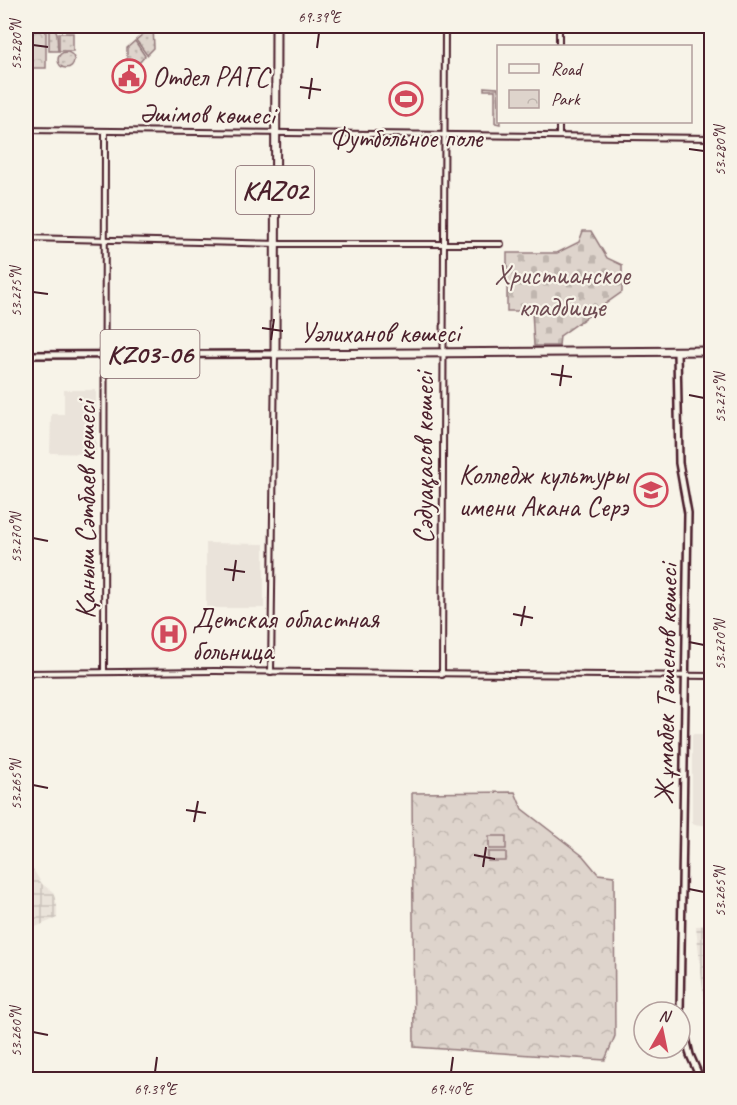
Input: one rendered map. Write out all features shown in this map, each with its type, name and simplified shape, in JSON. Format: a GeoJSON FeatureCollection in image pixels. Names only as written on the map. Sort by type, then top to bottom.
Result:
{"type":"FeatureCollection","features":[{"type":"Feature","properties":{"kind":"highway","name":"KАZ02"},"geometry":{"type":"LineString","coordinates":[[275,354],[276,26]]}},
{"type":"Feature","properties":{"kind":"highway"},"geometry":{"type":"LineString","coordinates":[[533,352],[677,354],[711,351]]}},
{"type":"Feature","properties":{"kind":"highway","name":"Уәлиханов көшесі"},"geometry":{"type":"LineString","coordinates":[[275,354],[533,352],[677,354]]}},
{"type":"Feature","properties":{"kind":"main road","name":"Уәлиханов көшесі"},"geometry":{"type":"LineString","coordinates":[[26,355],[275,354]]}},
{"type":"Feature","properties":{"kind":"main road","name":"Жұмабек Тәшенов көшесі"},"geometry":{"type":"LineString","coordinates":[[677,354],[679,462],[688,513],[680,1000]]}},
{"type":"Feature","properties":{"kind":"main road","name":"Жұмабек Тәшенов көшесі"},"geometry":{"type":"LineString","coordinates":[[692,1058],[701,1080]]}},
{"type":"Feature","properties":{"kind":"street","name":"Сәдуақасов көшесі"},"geometry":{"type":"LineString","coordinates":[[442,675],[445,26]]}},
{"type":"Feature","properties":{"kind":"street"},"geometry":{"type":"LineString","coordinates":[[559,26],[559,45]]}},
{"type":"Feature","properties":{"kind":"street"},"geometry":{"type":"LineString","coordinates":[[559,123],[559,136]]}},
{"type":"Feature","properties":{"kind":"street","name":"Әшімов көшесі"},"geometry":{"type":"LineString","coordinates":[[26,130],[711,138]]}},
{"type":"Feature","properties":{"kind":"street","name":"Қаныш Сәтбаев көшесі"},"geometry":{"type":"LineString","coordinates":[[104,672],[105,132]]}},
{"type":"Feature","properties":{"kind":"street"},"geometry":{"type":"LineString","coordinates":[[26,238],[276,244],[501,244]]}},
{"type":"Feature","properties":{"kind":"street"},"geometry":{"type":"LineString","coordinates":[[271,672],[275,354]]}},
{"type":"Feature","properties":{"kind":"street"},"geometry":{"type":"LineString","coordinates":[[26,673],[271,672],[711,676]]}},
{"type":"Feature","properties":{"kind":"shaded area"},"geometry":{"type":"Polygon","coordinates":[[[64,390],[96,390],[96,454],[50,453],[51,414],[64,414],[64,390]]]}},
{"type":"Feature","properties":{"kind":"shaded area"},"geometry":{"type":"Polygon","coordinates":[[[206,543],[264,544],[264,608],[206,608],[206,543]]]}},
{"type":"Feature","properties":{"kind":"shaded area"},"geometry":{"type":"Polygon","coordinates":[[[692,734],[711,734],[711,826],[692,824],[692,734]]]}},
{"type":"Feature","properties":{"kind":"shaded area"},"geometry":{"type":"Polygon","coordinates":[[[26,858],[42,884],[53,892],[57,905],[57,918],[26,931],[26,858]]]}},
{"type":"Feature","properties":{"kind":"shaded area"},"geometry":{"type":"Polygon","coordinates":[[[712,925],[711,1065],[696,926],[712,925]]]}},
{"type":"Feature","properties":{"kind":"green space"},"geometry":{"type":"Polygon","coordinates":[[[26,26],[46,26],[46,68],[26,68],[26,26]]]}},
{"type":"Feature","properties":{"kind":"green space"},"geometry":{"type":"Polygon","coordinates":[[[49,26],[53,26],[57,33],[58,51],[49,51],[49,26]]]}},
{"type":"Feature","properties":{"kind":"green space"},"geometry":{"type":"Polygon","coordinates":[[[153,26],[154,48],[147,55],[136,40],[153,26]]]}},
{"type":"Feature","properties":{"kind":"green space"},"geometry":{"type":"Polygon","coordinates":[[[59,33],[73,33],[73,51],[59,51],[59,33]]]}},
{"type":"Feature","properties":{"kind":"green space"},"geometry":{"type":"Polygon","coordinates":[[[135,41],[145,56],[140,62],[127,61],[127,48],[135,41]]]}},
{"type":"Feature","properties":{"kind":"green space"},"geometry":{"type":"Polygon","coordinates":[[[66,52],[74,60],[66,68],[58,60],[66,52]]]}},
{"type":"Feature","properties":{"kind":"green space"},"geometry":{"type":"Polygon","coordinates":[[[484,87],[497,88],[497,123],[500,124],[495,123],[495,90],[484,90],[484,87]]]}},
{"type":"Feature","properties":{"kind":"green space","name":"Христианское кладбище"},"geometry":{"type":"Polygon","coordinates":[[[583,231],[591,231],[607,258],[622,265],[622,292],[560,336],[559,346],[534,346],[532,311],[507,311],[507,253],[557,253],[579,242],[583,231]]]}},
{"type":"Feature","properties":{"kind":"green space"},"geometry":{"type":"Polygon","coordinates":[[[515,792],[522,809],[583,856],[598,874],[614,876],[615,1036],[605,1060],[414,1047],[412,793],[515,792]]]}},
{"type":"Feature","properties":{"kind":"green space"},"geometry":{"type":"Polygon","coordinates":[[[489,836],[506,836],[506,849],[489,849],[489,836]]]}},
{"type":"Feature","properties":{"kind":"green space"},"geometry":{"type":"Polygon","coordinates":[[[488,852],[506,852],[506,861],[488,861],[488,852]]]}},
{"type":"Feature","properties":{"kind":"place","name":"Отдел РАГС"},"geometry":{"type":"Point","coordinates":[129,76]}},
{"type":"Feature","properties":{"kind":"place","name":"Футбольное поле"},"geometry":{"type":"Point","coordinates":[406,99]}},
{"type":"Feature","properties":{"kind":"place","name":"Колледж культуры имени Акана Серэ"},"geometry":{"type":"Point","coordinates":[651,490]}},
{"type":"Feature","properties":{"kind":"place","name":"Детская областная больница"},"geometry":{"type":"Point","coordinates":[169,634]}}]}
